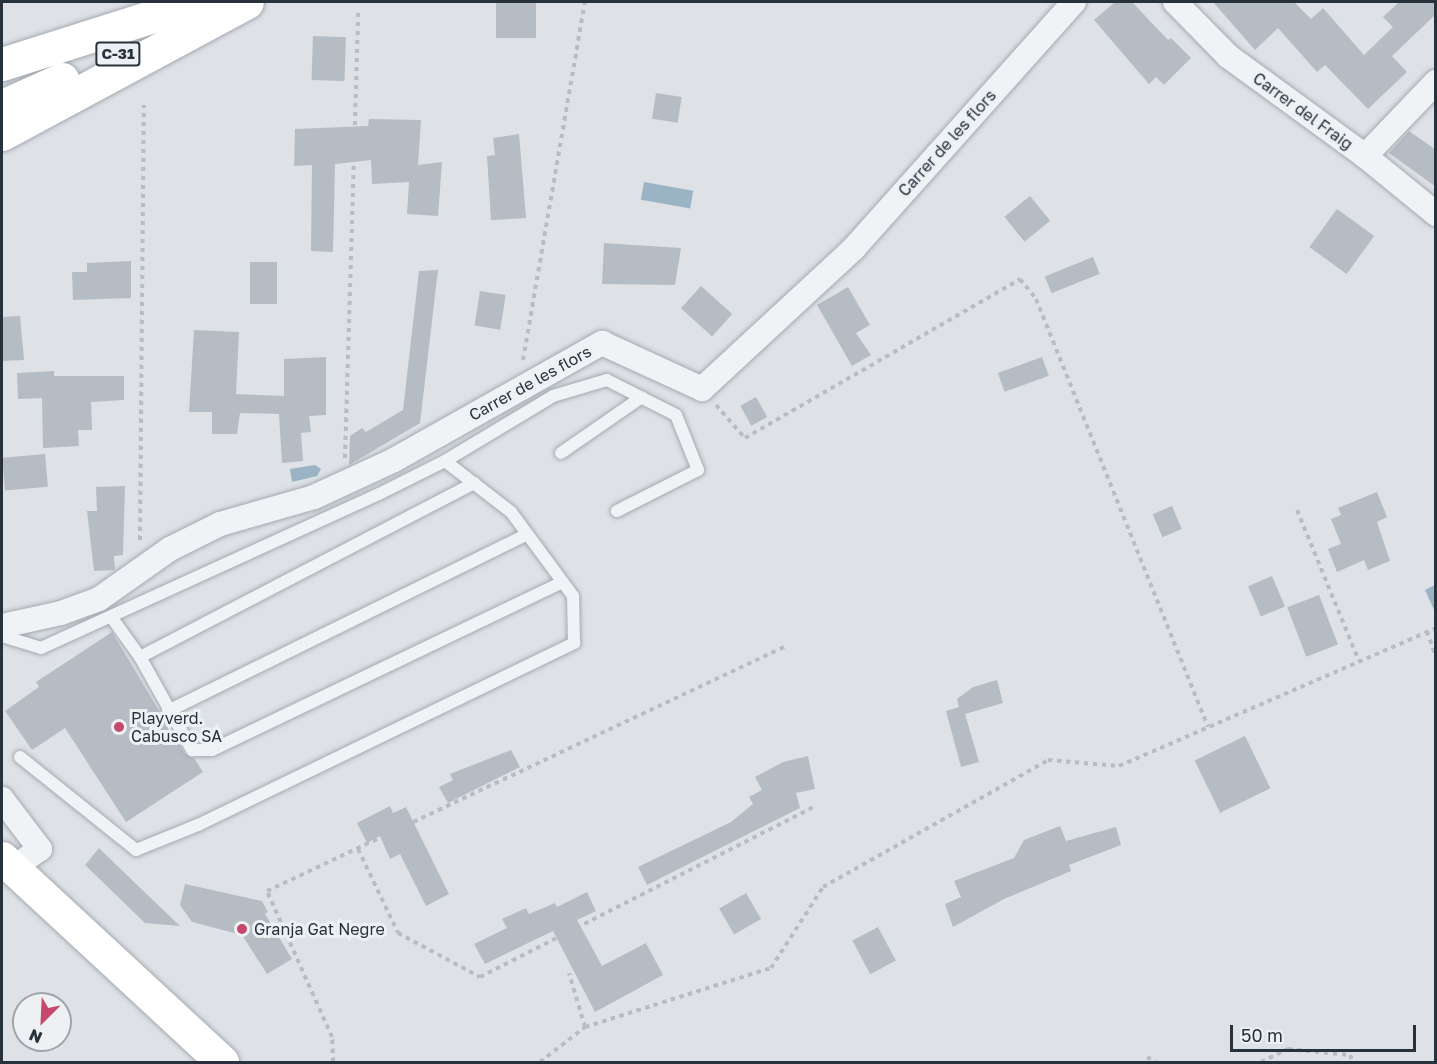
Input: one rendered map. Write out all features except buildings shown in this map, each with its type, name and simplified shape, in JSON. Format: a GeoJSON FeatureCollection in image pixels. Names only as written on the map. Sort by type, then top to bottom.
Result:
{"type":"FeatureCollection","features":[{"type":"Feature","properties":{"kind":"main road"},"geometry":{"type":"LineString","coordinates":[[2,64],[198,2]]}},
{"type":"Feature","properties":{"kind":"main road","name":"C-31"},"geometry":{"type":"LineString","coordinates":[[2,106],[234,2]]}},
{"type":"Feature","properties":{"kind":"main road"},"geometry":{"type":"LineString","coordinates":[[2,134],[247,2]]}},
{"type":"Feature","properties":{"kind":"main road"},"geometry":{"type":"LineString","coordinates":[[6,863],[222,1062]]}},
{"type":"Feature","properties":{"kind":"street","name":"Carrer de les flors"},"geometry":{"type":"LineString","coordinates":[[2,626],[61,613],[99,599],[170,549],[220,524],[314,497],[394,460],[602,343],[702,389],[854,248],[1074,2]]}},
{"type":"Feature","properties":{"kind":"street","name":"Carrer del Fraig"},"geometry":{"type":"LineString","coordinates":[[1175,2],[1228,56],[1365,156],[1436,214]]}},
{"type":"Feature","properties":{"kind":"street"},"geometry":{"type":"LineString","coordinates":[[1365,156],[1436,82]]}},
{"type":"Feature","properties":{"kind":"street"},"geometry":{"type":"LineString","coordinates":[[2,800],[40,849],[6,863]]}},
{"type":"Feature","properties":{"kind":"lane"},"geometry":{"type":"LineString","coordinates":[[2,636],[41,648],[112,618],[445,461],[553,396],[607,380],[676,415],[698,470],[617,511]]}},
{"type":"Feature","properties":{"kind":"lane"},"geometry":{"type":"LineString","coordinates":[[561,453],[642,397]]}},
{"type":"Feature","properties":{"kind":"lane"},"geometry":{"type":"LineString","coordinates":[[20,757],[136,850],[198,825],[574,644],[573,596],[511,512],[445,461]]}},
{"type":"Feature","properties":{"kind":"lane"},"geometry":{"type":"LineString","coordinates":[[140,657],[474,483]]}},
{"type":"Feature","properties":{"kind":"lane"},"geometry":{"type":"LineString","coordinates":[[168,711],[527,534]]}},
{"type":"Feature","properties":{"kind":"lane"},"geometry":{"type":"LineString","coordinates":[[112,618],[140,657],[168,711],[192,750],[212,750],[562,582]]}},
{"type":"Feature","properties":{"kind":"path"},"geometry":{"type":"LineString","coordinates":[[518,390],[585,2]]}},
{"type":"Feature","properties":{"kind":"path"},"geometry":{"type":"LineString","coordinates":[[345,483],[357,9]]}},
{"type":"Feature","properties":{"kind":"path"},"geometry":{"type":"LineString","coordinates":[[140,570],[144,105]]}},
{"type":"Feature","properties":{"kind":"path"},"geometry":{"type":"LineString","coordinates":[[702,389],[745,438],[1020,279],[1036,299],[1208,727]]}},
{"type":"Feature","properties":{"kind":"path"},"geometry":{"type":"LineString","coordinates":[[1297,510],[1359,661]]}},
{"type":"Feature","properties":{"kind":"path"},"geometry":{"type":"LineString","coordinates":[[540,1062],[585,1027],[771,968],[823,887],[1048,760],[1119,766],[1436,628]]}},
{"type":"Feature","properties":{"kind":"path"},"geometry":{"type":"LineString","coordinates":[[1427,631],[1436,657]]}},
{"type":"Feature","properties":{"kind":"path"},"geometry":{"type":"LineString","coordinates":[[333,1062],[332,1037],[267,891],[786,646]]}},
{"type":"Feature","properties":{"kind":"path"},"geometry":{"type":"LineString","coordinates":[[358,849],[398,933],[480,977],[813,807]]}},
{"type":"Feature","properties":{"kind":"path"},"geometry":{"type":"LineString","coordinates":[[569,973],[585,1027]]}},
{"type":"Feature","properties":{"kind":"path"},"geometry":{"type":"LineString","coordinates":[[1261,1062],[1288,1049],[1350,1055],[1353,1062]]}},
{"type":"Feature","properties":{"kind":"path"},"geometry":{"type":"LineString","coordinates":[[1147,1057],[1156,1062]]}},
{"type":"Feature","properties":{"kind":"water"},"geometry":{"type":"Polygon","coordinates":[[[644,182],[693,191],[690,208],[641,200],[644,182]]]}},
{"type":"Feature","properties":{"kind":"water"},"geometry":{"type":"Polygon","coordinates":[[[315,465],[321,469],[317,476],[292,482],[290,469],[315,465]]]}},
{"type":"Feature","properties":{"kind":"water"},"geometry":{"type":"Polygon","coordinates":[[[1435,585],[1436,612],[1425,590],[1435,585]]]}},
{"type":"Feature","properties":{"kind":"place","name":"Playverd. Cabusco SA"},"geometry":{"type":"Point","coordinates":[119,727]}},
{"type":"Feature","properties":{"kind":"place","name":"Granja Gat Negre"},"geometry":{"type":"Point","coordinates":[242,929]}}]}
